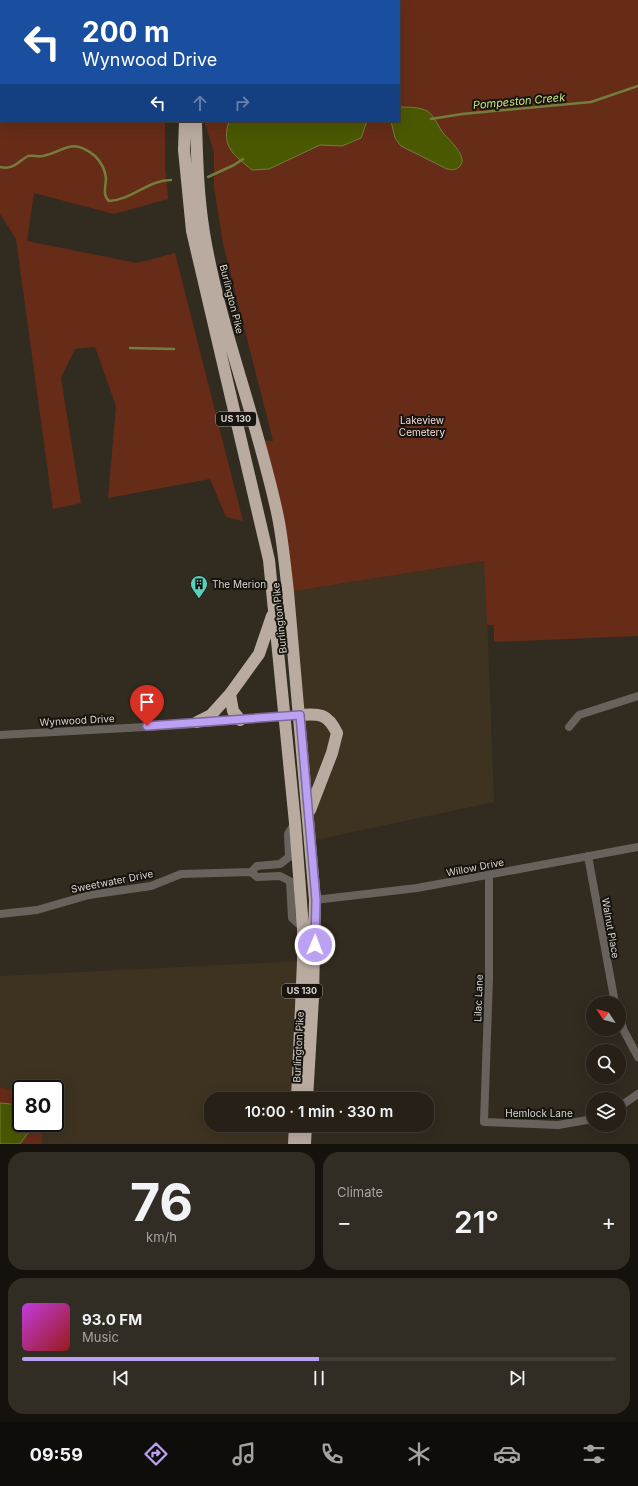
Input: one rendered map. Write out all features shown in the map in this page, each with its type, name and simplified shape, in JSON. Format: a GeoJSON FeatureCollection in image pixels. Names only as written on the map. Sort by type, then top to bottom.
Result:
{"type":"FeatureCollection","features":[{"type":"Feature","properties":{"kind":"highway","name":"Burlington Pike"},"geometry":{"type":"LineString","coordinates":[[185,122],[184,150],[192,231],[269,560],[295,822],[303,928],[304,961],[297,1092]]}},
{"type":"Feature","properties":{"kind":"highway","name":"Burlington Pike"},"geometry":{"type":"LineString","coordinates":[[196,122],[197,177],[204,233],[222,315],[272,493],[282,542],[300,715],[316,900],[313,998],[307,1092]]}},
{"type":"Feature","properties":{"kind":"highway"},"geometry":{"type":"LineString","coordinates":[[197,722],[210,715],[230,694],[259,654],[274,610]]}},
{"type":"Feature","properties":{"kind":"highway"},"geometry":{"type":"LineString","coordinates":[[230,694],[233,711],[240,720]]}},
{"type":"Feature","properties":{"kind":"highway"},"geometry":{"type":"LineString","coordinates":[[300,715],[323,715],[332,722],[337,733],[332,753],[308,813]]}},
{"type":"Feature","properties":{"kind":"highway"},"geometry":{"type":"LineString","coordinates":[[294,1144],[295,1132]]}},
{"type":"Feature","properties":{"kind":"highway"},"geometry":{"type":"LineString","coordinates":[[304,1144],[305,1132]]}},
{"type":"Feature","properties":{"kind":"street"},"geometry":{"type":"LineString","coordinates":[[569,727],[579,715],[638,696]]}},
{"type":"Feature","properties":{"kind":"street","name":"Wynwood Drive"},"geometry":{"type":"LineString","coordinates":[[0,734],[300,715]]}},
{"type":"Feature","properties":{"kind":"street","name":"Sweetwater Drive"},"geometry":{"type":"LineString","coordinates":[[251,872],[257,866],[280,864],[289,857],[288,834],[295,822]]}},
{"type":"Feature","properties":{"kind":"street","name":"Willow Drive"},"geometry":{"type":"LineString","coordinates":[[316,900],[417,888],[638,847]]}},
{"type":"Feature","properties":{"kind":"street","name":"Walnut Place"},"geometry":{"type":"LineString","coordinates":[[588,856],[614,996]]}},
{"type":"Feature","properties":{"kind":"street","name":"Sweetwater Drive"},"geometry":{"type":"LineString","coordinates":[[0,914],[37,910],[89,894],[127,891],[151,886],[181,874],[251,872],[257,877],[280,876],[290,881],[292,918],[303,928]]}},
{"type":"Feature","properties":{"kind":"street","name":"Lilac Lane"},"geometry":{"type":"LineString","coordinates":[[484,1122],[489,978],[489,874]]}},
{"type":"Feature","properties":{"kind":"street"},"geometry":{"type":"LineString","coordinates":[[626,1035],[638,1057]]}},
{"type":"Feature","properties":{"kind":"street"},"geometry":{"type":"LineString","coordinates":[[626,1102],[638,1094]]}},
{"type":"Feature","properties":{"kind":"street","name":"Hemlock Lane"},"geometry":{"type":"LineString","coordinates":[[484,1122],[558,1125],[586,1120]]}},
{"type":"Feature","properties":{"kind":"shaded area"},"geometry":{"type":"Polygon","coordinates":[[[400,107],[427,111],[458,149],[462,163],[457,169],[447,169],[401,146],[395,138],[391,122],[400,122],[400,107]]]}},
{"type":"Feature","properties":{"kind":"shaded area"},"geometry":{"type":"Polygon","coordinates":[[[229,122],[367,122],[361,138],[342,146],[320,145],[269,169],[252,170],[230,149],[227,130],[229,122]]]}},
{"type":"Feature","properties":{"kind":"shaded area"},"geometry":{"type":"Polygon","coordinates":[[[485,561],[494,802],[311,841],[288,592],[485,561]]]}},
{"type":"Feature","properties":{"kind":"shaded area"},"geometry":{"type":"Polygon","coordinates":[[[303,961],[297,1092],[204,1092],[204,1132],[295,1132],[294,1144],[0,1144],[0,976],[303,961]]]}},
{"type":"Feature","properties":{"kind":"shaded area"},"geometry":{"type":"Polygon","coordinates":[[[0,1103],[12,1104],[12,1132],[29,1132],[20,1144],[0,1144],[0,1103]]]}},
{"type":"Feature","properties":{"kind":"green space","name":"Lakeview Cemetery"},"geometry":{"type":"Polygon","coordinates":[[[400,0],[638,0],[638,636],[494,642],[494,625],[487,625],[484,561],[288,592],[257,440],[273,441],[223,244],[214,187],[214,152],[204,122],[400,122],[400,0]]]}},
{"type":"Feature","properties":{"kind":"green space"},"geometry":{"type":"Polygon","coordinates":[[[0,122],[165,122],[165,167],[168,199],[114,214],[34,193],[27,241],[137,263],[175,253],[243,521],[226,517],[210,479],[108,498],[116,406],[95,347],[75,349],[61,378],[81,503],[53,509],[16,239],[0,214],[0,122]]]}},
{"type":"Feature","properties":{"kind":"green space"},"geometry":{"type":"Polygon","coordinates":[[[0,1087],[12,1090],[12,1132],[43,1132],[42,1144],[0,1144],[0,1087]]]}},
{"type":"Feature","properties":{"kind":"waterway","name":"Pompeston Creek"},"geometry":{"type":"LineString","coordinates":[[431,119],[462,114],[591,102],[638,86]]}},
{"type":"Feature","properties":{"kind":"waterway","name":"Pompeston Creek"},"geometry":{"type":"LineString","coordinates":[[0,167],[5,168],[15,165],[28,156],[43,156],[74,146],[87,150],[101,163],[105,172],[105,190],[109,201],[125,197],[155,183],[171,180]]}},
{"type":"Feature","properties":{"kind":"waterway","name":"Pompeston Creek"},"geometry":{"type":"LineString","coordinates":[[208,177],[234,165],[243,159]]}},
{"type":"Feature","properties":{"kind":"waterway"},"geometry":{"type":"LineString","coordinates":[[130,348],[174,349]]}},
{"type":"Feature","properties":{"kind":"place","name":"The Merion"},"geometry":{"type":"Point","coordinates":[199,599]}},
{"type":"Feature","properties":{"kind":"route"},"geometry":{"type":"LineString","coordinates":[[147,726],[300,715],[316,900],[315,945]]}}]}
